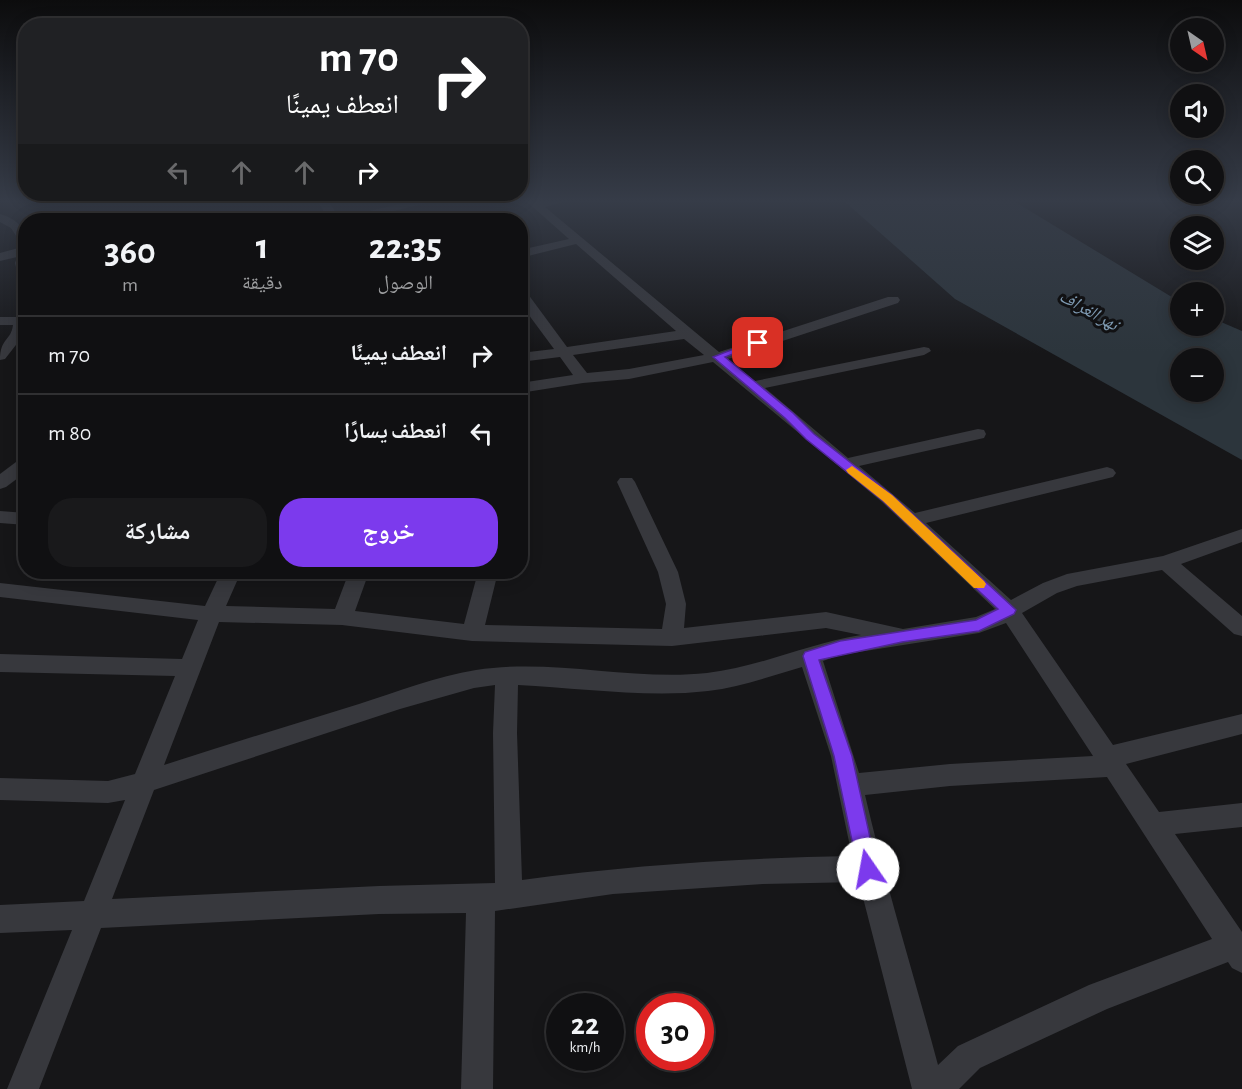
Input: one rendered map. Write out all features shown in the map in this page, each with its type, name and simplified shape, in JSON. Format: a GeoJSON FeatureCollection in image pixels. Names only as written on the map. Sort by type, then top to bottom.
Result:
{"type":"FeatureCollection","features":[{"type":"Feature","properties":{"kind":"street"},"geometry":{"type":"LineString","coordinates":[[591,251],[911,520],[1009,610],[1237,952],[1100,996],[969,1058],[936,1089]]}},
{"type":"Feature","properties":{"kind":"street"},"geometry":{"type":"LineString","coordinates":[[0,256],[18,252]]}},
{"type":"Feature","properties":{"kind":"street"},"geometry":{"type":"LineString","coordinates":[[528,387],[628,374],[718,357],[893,300]]}},
{"type":"Feature","properties":{"kind":"street"},"geometry":{"type":"LineString","coordinates":[[528,303],[583,378]]}},
{"type":"Feature","properties":{"kind":"street"},"geometry":{"type":"LineString","coordinates":[[0,321],[18,318]]}},
{"type":"Feature","properties":{"kind":"street"},"geometry":{"type":"LineString","coordinates":[[4,351],[18,332]]}},
{"type":"Feature","properties":{"kind":"street"},"geometry":{"type":"LineString","coordinates":[[528,357],[687,334]]}},
{"type":"Feature","properties":{"kind":"street"},"geometry":{"type":"LineString","coordinates":[[752,386],[924,351]]}},
{"type":"Feature","properties":{"kind":"street"},"geometry":{"type":"LineString","coordinates":[[845,464],[978,434]]}},
{"type":"Feature","properties":{"kind":"street"},"geometry":{"type":"LineString","coordinates":[[0,483],[18,470]]}},
{"type":"Feature","properties":{"kind":"street"},"geometry":{"type":"LineString","coordinates":[[911,520],[1107,473]]}},
{"type":"Feature","properties":{"kind":"street"},"geometry":{"type":"LineString","coordinates":[[626,482],[668,572],[676,604],[672,638]]}},
{"type":"Feature","properties":{"kind":"street"},"geometry":{"type":"LineString","coordinates":[[0,517],[18,518]]}},
{"type":"Feature","properties":{"kind":"street"},"geometry":{"type":"LineString","coordinates":[[0,789],[108,792],[441,687],[507,675],[665,684],[708,682],[749,674],[840,647],[979,625],[1050,588],[1074,579],[1166,562],[1242,535]]}},
{"type":"Feature","properties":{"kind":"street"},"geometry":{"type":"LineString","coordinates":[[1166,562],[1242,628]]}},
{"type":"Feature","properties":{"kind":"street"},"geometry":{"type":"LineString","coordinates":[[23,1089],[189,668],[228,579]]}},
{"type":"Feature","properties":{"kind":"street"},"geometry":{"type":"LineString","coordinates":[[342,617],[356,579]]}},
{"type":"Feature","properties":{"kind":"street"},"geometry":{"type":"LineString","coordinates":[[472,633],[486,579]]}},
{"type":"Feature","properties":{"kind":"street"},"geometry":{"type":"LineString","coordinates":[[0,590],[211,614],[342,617],[472,633],[672,638],[826,620],[902,636]]}},
{"type":"Feature","properties":{"kind":"street"},"geometry":{"type":"LineString","coordinates":[[810,656],[850,785],[868,869],[881,908],[928,1089]]}},
{"type":"Feature","properties":{"kind":"street"},"geometry":{"type":"LineString","coordinates":[[0,663],[189,668]]}},
{"type":"Feature","properties":{"kind":"street"},"geometry":{"type":"LineString","coordinates":[[477,1089],[495,897],[507,675]]}},
{"type":"Feature","properties":{"kind":"street"},"geometry":{"type":"LineString","coordinates":[[850,785],[1109,762],[1242,724]]}},
{"type":"Feature","properties":{"kind":"street"},"geometry":{"type":"LineString","coordinates":[[1151,825],[1242,815]]}},
{"type":"Feature","properties":{"kind":"street"},"geometry":{"type":"LineString","coordinates":[[0,919],[379,900],[495,897],[613,881],[763,871],[868,869]]}},
{"type":"Feature","properties":{"kind":"water","name":"نهر الغراف"},"geometry":{"type":"Polygon","coordinates":[[[900,251],[1096,251],[1170,296],[1170,336],[1224,336],[1224,323],[1242,331],[1242,460],[955,299],[900,251]]]}},
{"type":"Feature","properties":{"kind":"slow traffic"},"geometry":{"type":"LineString","coordinates":[[852,470],[888,498],[979,584]]}},
{"type":"Feature","properties":{"kind":"route"},"geometry":{"type":"LineString","coordinates":[[758,343],[718,357],[789,415],[810,436],[888,498],[1009,610],[979,625],[840,647],[810,656],[843,756],[868,869]]}}]}
